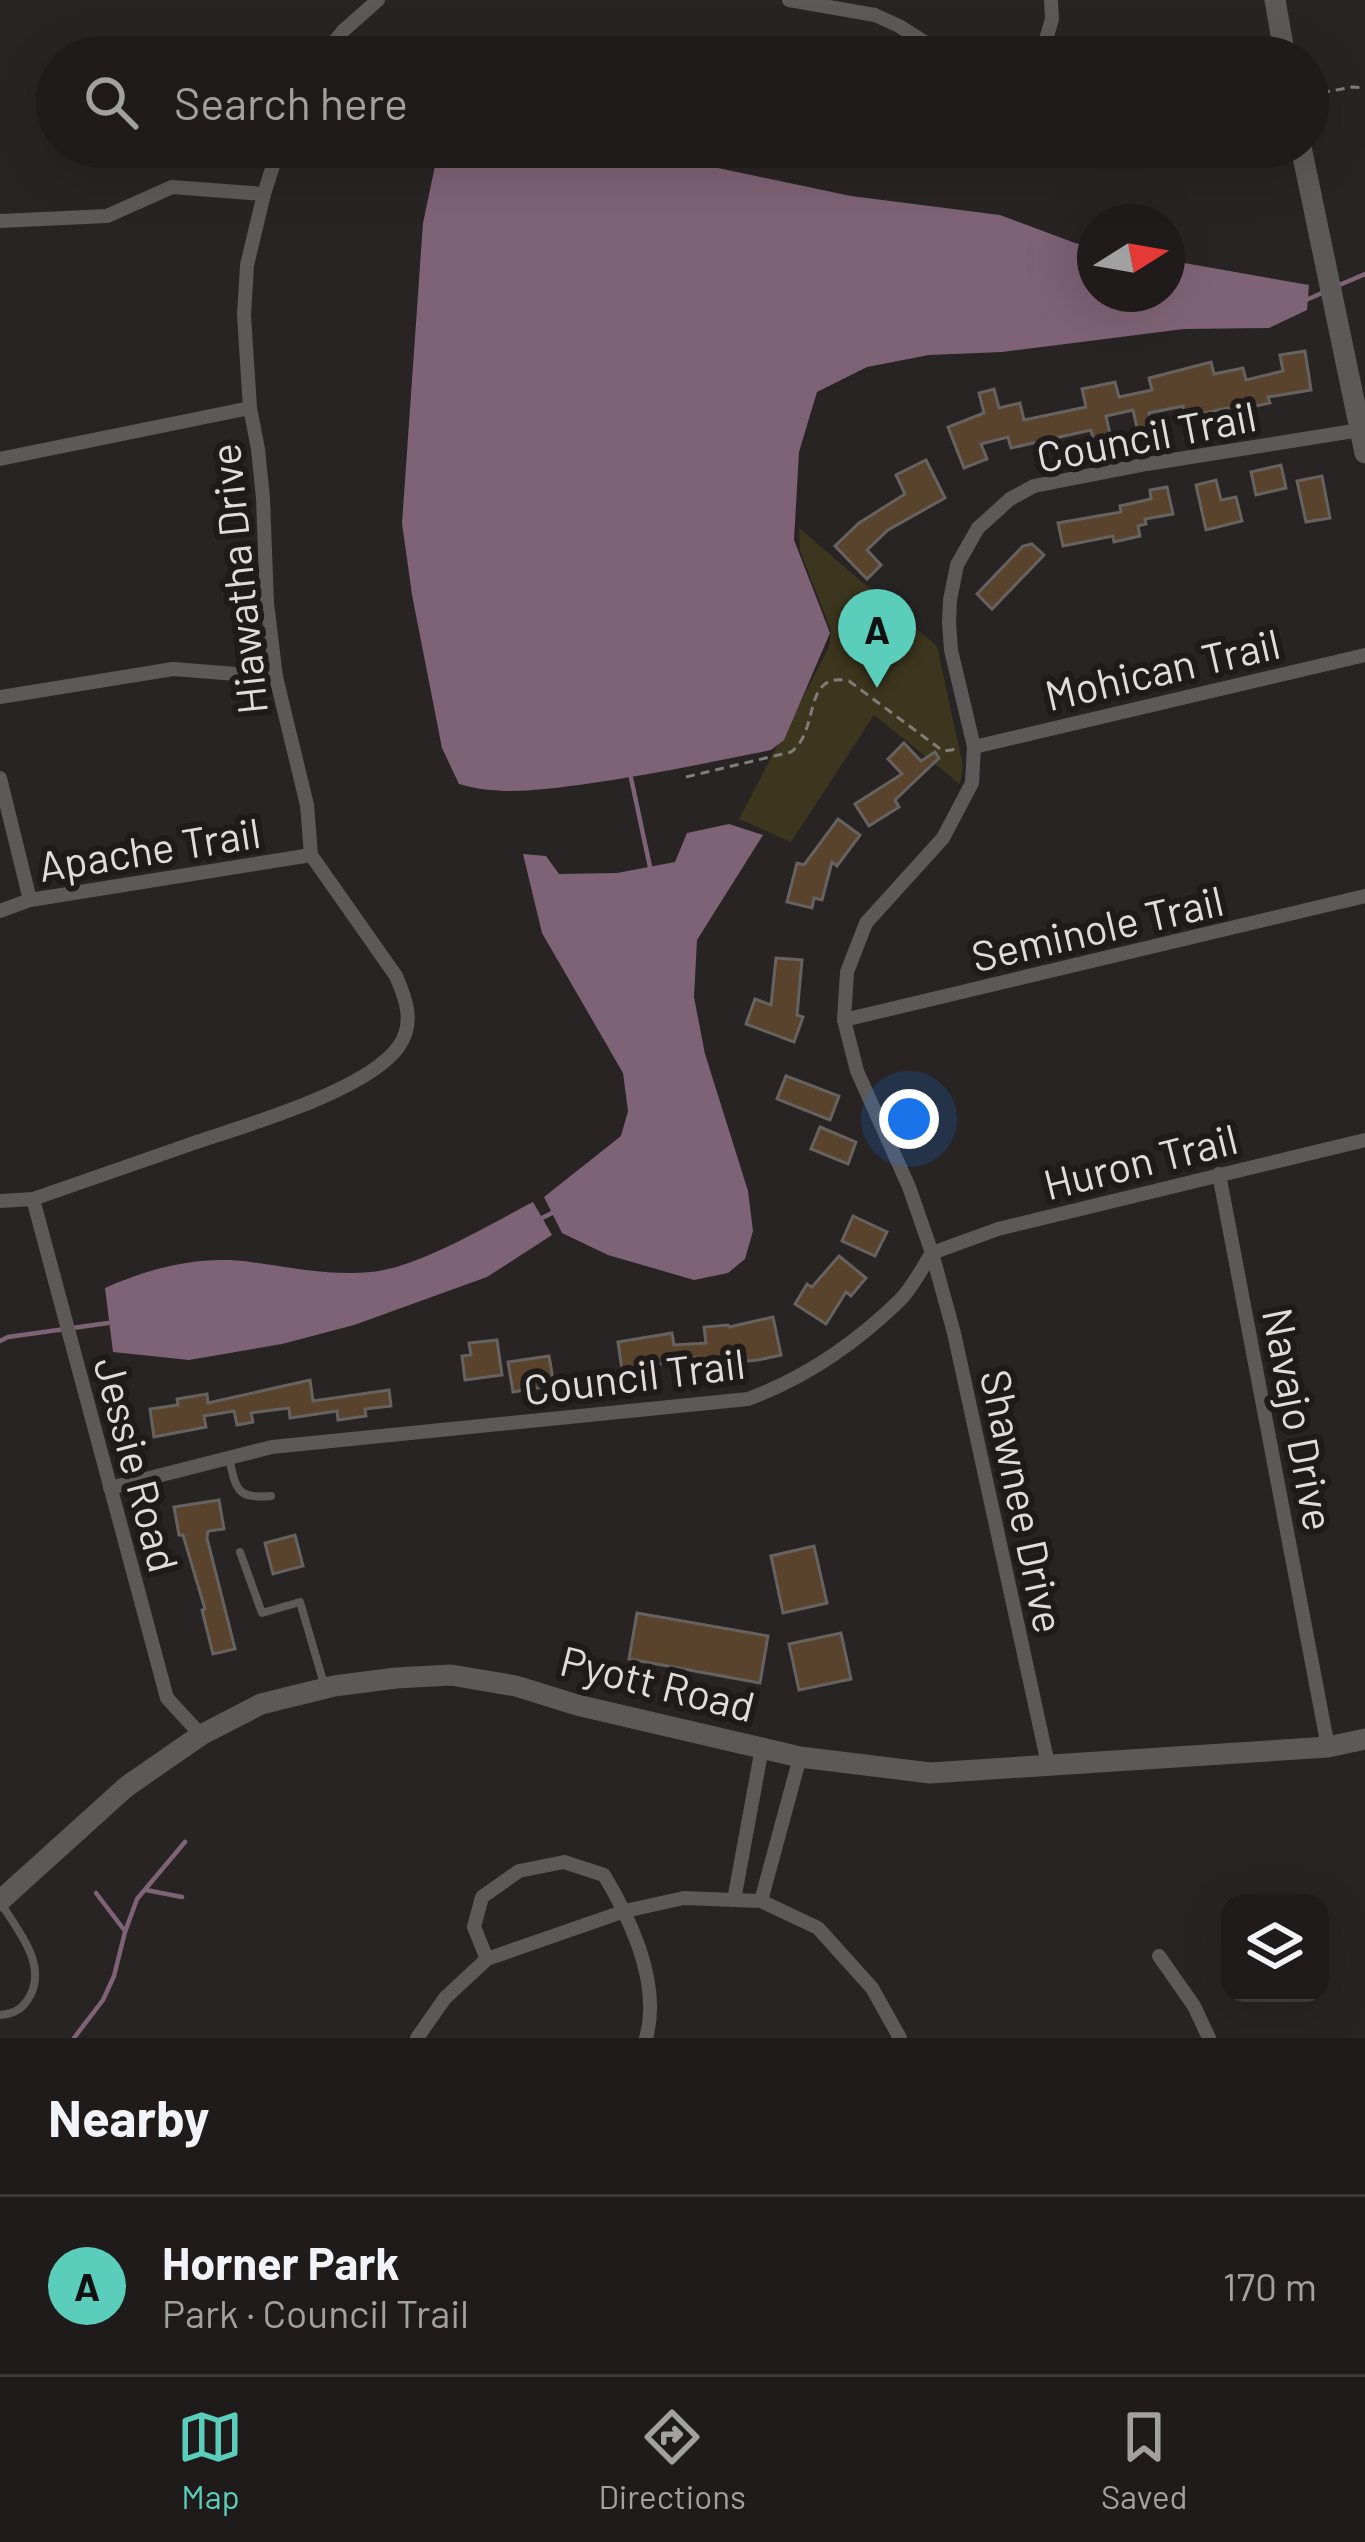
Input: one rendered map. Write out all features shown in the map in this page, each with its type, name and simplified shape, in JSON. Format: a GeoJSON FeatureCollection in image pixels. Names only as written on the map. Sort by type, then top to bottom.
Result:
{"type":"FeatureCollection","features":[{"type":"Feature","properties":{"kind":"street"},"geometry":{"type":"LineString","coordinates":[[339,36],[379,0]]}},
{"type":"Feature","properties":{"kind":"street"},"geometry":{"type":"LineString","coordinates":[[789,0],[875,15],[914,36]]}},
{"type":"Feature","properties":{"kind":"street"},"geometry":{"type":"LineString","coordinates":[[1047,36],[1051,0]]}},
{"type":"Feature","properties":{"kind":"street"},"geometry":{"type":"LineString","coordinates":[[1275,0],[1281,36]]}},
{"type":"Feature","properties":{"kind":"street","name":"Hiawatha Drive"},"geometry":{"type":"LineString","coordinates":[[0,1201],[33,1199],[307,1103],[355,1080],[400,1045],[408,1013],[396,976],[311,855],[307,805],[276,677],[261,482],[244,342],[247,265],[272,168]]}},
{"type":"Feature","properties":{"kind":"street"},"geometry":{"type":"LineString","coordinates":[[1305,168],[1365,453]]}},
{"type":"Feature","properties":{"kind":"street"},"geometry":{"type":"LineString","coordinates":[[0,221],[107,216],[172,187],[264,194]]}},
{"type":"Feature","properties":{"kind":"street"},"geometry":{"type":"LineString","coordinates":[[0,460],[250,408]]}},
{"type":"Feature","properties":{"kind":"street","name":"Council Trail"},"geometry":{"type":"LineString","coordinates":[[110,1488],[272,1447],[748,1399],[802,1377],[902,1298],[932,1253],[902,1170],[857,1071],[844,1020],[847,972],[866,923],[943,838],[972,783],[974,747],[951,650],[950,600],[956,565],[966,546],[1010,499],[1034,486],[1360,430]]}},
{"type":"Feature","properties":{"kind":"street","name":"Mohican Trail"},"geometry":{"type":"LineString","coordinates":[[974,747],[1365,655]]}},
{"type":"Feature","properties":{"kind":"street"},"geometry":{"type":"LineString","coordinates":[[0,697],[173,669],[276,677]]}},
{"type":"Feature","properties":{"kind":"street"},"geometry":{"type":"LineString","coordinates":[[0,778],[30,900]]}},
{"type":"Feature","properties":{"kind":"street","name":"Apache Trail"},"geometry":{"type":"LineString","coordinates":[[0,911],[30,900],[311,855]]}},
{"type":"Feature","properties":{"kind":"street","name":"Seminole Trail"},"geometry":{"type":"LineString","coordinates":[[844,1020],[1365,896]]}},
{"type":"Feature","properties":{"kind":"street","name":"Huron Trail"},"geometry":{"type":"LineString","coordinates":[[932,1253],[998,1228],[1365,1140]]}},
{"type":"Feature","properties":{"kind":"street","name":"Navajo Drive"},"geometry":{"type":"LineString","coordinates":[[1219,1174],[1328,1748]]}},
{"type":"Feature","properties":{"kind":"street","name":"Jessie Road"},"geometry":{"type":"LineString","coordinates":[[33,1199],[167,1698],[201,1735]]}},
{"type":"Feature","properties":{"kind":"street","name":"Shawnee Drive"},"geometry":{"type":"LineString","coordinates":[[932,1253],[1048,1763]]}},
{"type":"Feature","properties":{"kind":"street","name":"Pyott Road"},"geometry":{"type":"LineString","coordinates":[[0,1901],[126,1787],[201,1735],[261,1704],[325,1688],[396,1678],[451,1676],[516,1685],[578,1705],[800,1757],[930,1773],[1328,1748],[1365,1739]]}},
{"type":"Feature","properties":{"kind":"street"},"geometry":{"type":"LineString","coordinates":[[734,1900],[762,1748]]}},
{"type":"Feature","properties":{"kind":"street"},"geometry":{"type":"LineString","coordinates":[[760,1901],[800,1757]]}},
{"type":"Feature","properties":{"kind":"street"},"geometry":{"type":"LineString","coordinates":[[487,1959],[474,1927],[482,1897],[519,1871],[564,1862],[604,1875],[626,1911],[645,1973],[651,2019],[646,2038]]}},
{"type":"Feature","properties":{"kind":"street"},"geometry":{"type":"LineString","coordinates":[[417,2038],[446,1998],[487,1959],[626,1911],[684,1898],[760,1901],[818,1928],[872,1988],[900,2038]]}},
{"type":"Feature","properties":{"kind":"street"},"geometry":{"type":"LineString","coordinates":[[1159,1956],[1194,2006],[1209,2038]]}},
{"type":"Feature","properties":{"kind":"lane"},"geometry":{"type":"LineString","coordinates":[[229,1458],[242,1493],[249,1498],[271,1496]]}},
{"type":"Feature","properties":{"kind":"lane"},"geometry":{"type":"LineString","coordinates":[[240,1552],[262,1613],[300,1602],[325,1688]]}},
{"type":"Feature","properties":{"kind":"lane"},"geometry":{"type":"LineString","coordinates":[[0,1901],[37,1976],[24,2006],[13,2014],[0,2015]]}},
{"type":"Feature","properties":{"kind":"path"},"geometry":{"type":"LineString","coordinates":[[1329,91],[1365,88]]}},
{"type":"Feature","properties":{"kind":"path"},"geometry":{"type":"LineString","coordinates":[[686,777],[791,752],[801,745],[818,690],[835,678],[849,681],[943,752],[974,747]]}},
{"type":"Feature","properties":{"kind":"shaded area"},"geometry":{"type":"Polygon","coordinates":[[[435,168],[718,168],[851,196],[1000,215],[1077,243],[1077,312],[1185,312],[1185,263],[1309,285],[1307,310],[1269,328],[1184,329],[1002,352],[929,355],[867,367],[817,392],[799,452],[794,540],[830,633],[784,740],[771,750],[548,789],[489,790],[459,784],[442,748],[402,523],[423,223],[435,168]]]}},
{"type":"Feature","properties":{"kind":"shaded area"},"geometry":{"type":"Polygon","coordinates":[[[799,528],[937,646],[963,766],[960,784],[874,715],[791,842],[739,819],[829,647],[831,630],[800,551],[799,528]]]}},
{"type":"Feature","properties":{"kind":"shaded area"},"geometry":{"type":"Polygon","coordinates":[[[729,824],[763,835],[697,940],[694,997],[705,1054],[748,1191],[753,1231],[745,1259],[728,1273],[694,1280],[608,1255],[562,1233],[544,1197],[621,1136],[628,1111],[623,1073],[542,933],[523,854],[546,856],[559,874],[617,873],[675,862],[687,833],[729,824]]]}},
{"type":"Feature","properties":{"kind":"shaded area"},"geometry":{"type":"Polygon","coordinates":[[[533,1202],[552,1235],[487,1277],[354,1325],[282,1344],[189,1360],[113,1352],[105,1288],[139,1275],[213,1260],[371,1272],[454,1244],[533,1202]]]}},
{"type":"Feature","properties":{"kind":"building"},"geometry":{"type":"Polygon","coordinates":[[[1305,351],[1311,390],[1268,397],[1270,403],[1229,412],[1228,408],[1185,417],[1183,406],[1149,413],[1153,429],[1138,432],[1133,410],[1106,416],[1110,434],[1093,438],[1091,430],[1011,448],[1008,437],[981,444],[987,459],[964,468],[948,427],[984,413],[979,393],[994,389],[999,408],[1020,403],[1024,420],[1086,407],[1082,389],[1115,382],[1119,397],[1152,390],[1149,378],[1211,362],[1214,374],[1243,368],[1246,380],[1283,371],[1280,355],[1305,351]]]}},
{"type":"Feature","properties":{"kind":"building"},"geometry":{"type":"Polygon","coordinates":[[[926,460],[945,498],[888,530],[867,550],[881,565],[867,579],[835,546],[859,523],[905,494],[896,475],[926,460]]]}},
{"type":"Feature","properties":{"kind":"building"},"geometry":{"type":"Polygon","coordinates":[[[1281,465],[1286,488],[1256,495],[1251,472],[1281,465]]]}},
{"type":"Feature","properties":{"kind":"building"},"geometry":{"type":"Polygon","coordinates":[[[1322,476],[1330,518],[1306,522],[1297,481],[1322,476]]]}},
{"type":"Feature","properties":{"kind":"building"},"geometry":{"type":"Polygon","coordinates":[[[1216,480],[1221,500],[1236,497],[1242,521],[1206,530],[1196,485],[1216,480]]]}},
{"type":"Feature","properties":{"kind":"building"},"geometry":{"type":"Polygon","coordinates":[[[1167,487],[1173,514],[1145,519],[1146,524],[1138,526],[1140,536],[1063,546],[1058,523],[1121,512],[1120,506],[1151,499],[1150,490],[1167,487]]]}},
{"type":"Feature","properties":{"kind":"building"},"geometry":{"type":"Polygon","coordinates":[[[1032,544],[1044,555],[992,609],[977,594],[1023,546],[1032,544]]]}},
{"type":"Feature","properties":{"kind":"building"},"geometry":{"type":"Polygon","coordinates":[[[904,743],[921,761],[935,752],[939,758],[895,800],[899,807],[869,826],[855,804],[902,774],[888,759],[904,743]]]}},
{"type":"Feature","properties":{"kind":"building"},"geometry":{"type":"Polygon","coordinates":[[[838,819],[860,835],[837,866],[832,862],[822,900],[814,898],[812,908],[787,902],[797,863],[804,865],[838,819]]]}},
{"type":"Feature","properties":{"kind":"building"},"geometry":{"type":"Polygon","coordinates":[[[776,958],[802,960],[797,1015],[803,1017],[794,1042],[746,1024],[755,999],[771,1005],[776,958]]]}},
{"type":"Feature","properties":{"kind":"building"},"geometry":{"type":"Polygon","coordinates":[[[786,1076],[839,1096],[830,1120],[777,1099],[786,1076]]]}},
{"type":"Feature","properties":{"kind":"building"},"geometry":{"type":"Polygon","coordinates":[[[820,1127],[856,1142],[848,1164],[811,1149],[820,1127]]]}},
{"type":"Feature","properties":{"kind":"building"},"geometry":{"type":"Polygon","coordinates":[[[853,1216],[887,1232],[875,1256],[842,1241],[853,1216]]]}},
{"type":"Feature","properties":{"kind":"building"},"geometry":{"type":"Polygon","coordinates":[[[839,1256],[866,1278],[851,1296],[846,1292],[826,1324],[795,1304],[807,1284],[812,1287],[839,1256]]]}},
{"type":"Feature","properties":{"kind":"building"},"geometry":{"type":"Polygon","coordinates":[[[773,1317],[781,1355],[700,1366],[700,1357],[622,1370],[618,1342],[672,1333],[674,1345],[706,1343],[704,1327],[773,1317]]]}},
{"type":"Feature","properties":{"kind":"building"},"geometry":{"type":"Polygon","coordinates":[[[497,1340],[502,1375],[465,1380],[462,1356],[471,1355],[469,1343],[497,1340]]]}},
{"type":"Feature","properties":{"kind":"building"},"geometry":{"type":"Polygon","coordinates":[[[549,1356],[554,1385],[513,1392],[508,1362],[549,1356]]]}},
{"type":"Feature","properties":{"kind":"building"},"geometry":{"type":"Polygon","coordinates":[[[310,1380],[313,1401],[389,1390],[391,1406],[365,1409],[366,1416],[338,1420],[337,1411],[290,1418],[289,1408],[251,1413],[253,1422],[237,1425],[234,1411],[204,1416],[206,1427],[154,1437],[150,1409],[178,1405],[177,1399],[207,1394],[208,1403],[310,1380]]]}},
{"type":"Feature","properties":{"kind":"building"},"geometry":{"type":"Polygon","coordinates":[[[219,1500],[224,1529],[208,1531],[207,1538],[235,1649],[213,1654],[205,1609],[174,1507],[219,1500]]]}},
{"type":"Feature","properties":{"kind":"building"},"geometry":{"type":"Polygon","coordinates":[[[295,1535],[303,1566],[273,1574],[265,1543],[295,1535]]]}},
{"type":"Feature","properties":{"kind":"building"},"geometry":{"type":"Polygon","coordinates":[[[814,1546],[827,1603],[783,1613],[771,1556],[814,1546]]]}},
{"type":"Feature","properties":{"kind":"building"},"geometry":{"type":"Polygon","coordinates":[[[637,1613],[768,1636],[760,1683],[629,1659],[637,1613]]]}},
{"type":"Feature","properties":{"kind":"building"},"geometry":{"type":"Polygon","coordinates":[[[841,1633],[851,1679],[799,1690],[789,1644],[841,1633]]]}},
{"type":"Feature","properties":{"kind":"waterway"},"geometry":{"type":"LineString","coordinates":[[1337,286],[1365,274]]}},
{"type":"Feature","properties":{"kind":"waterway"},"geometry":{"type":"LineString","coordinates":[[1306,300],[1322,293]]}},
{"type":"Feature","properties":{"kind":"waterway"},"geometry":{"type":"LineString","coordinates":[[631,778],[650,867]]}},
{"type":"Feature","properties":{"kind":"waterway"},"geometry":{"type":"LineString","coordinates":[[542,1218],[552,1213]]}},
{"type":"Feature","properties":{"kind":"waterway"},"geometry":{"type":"LineString","coordinates":[[0,1341],[108,1323]]}},
{"type":"Feature","properties":{"kind":"waterway"},"geometry":{"type":"LineString","coordinates":[[74,2038],[103,2000],[114,1976],[137,1899],[185,1842]]}},
{"type":"Feature","properties":{"kind":"waterway"},"geometry":{"type":"LineString","coordinates":[[146,1890],[182,1897]]}},
{"type":"Feature","properties":{"kind":"waterway"},"geometry":{"type":"LineString","coordinates":[[96,1893],[125,1931]]}},
{"type":"Feature","properties":{"kind":"place","name":"Horner Park"},"geometry":{"type":"Point","coordinates":[877,688]}}]}
